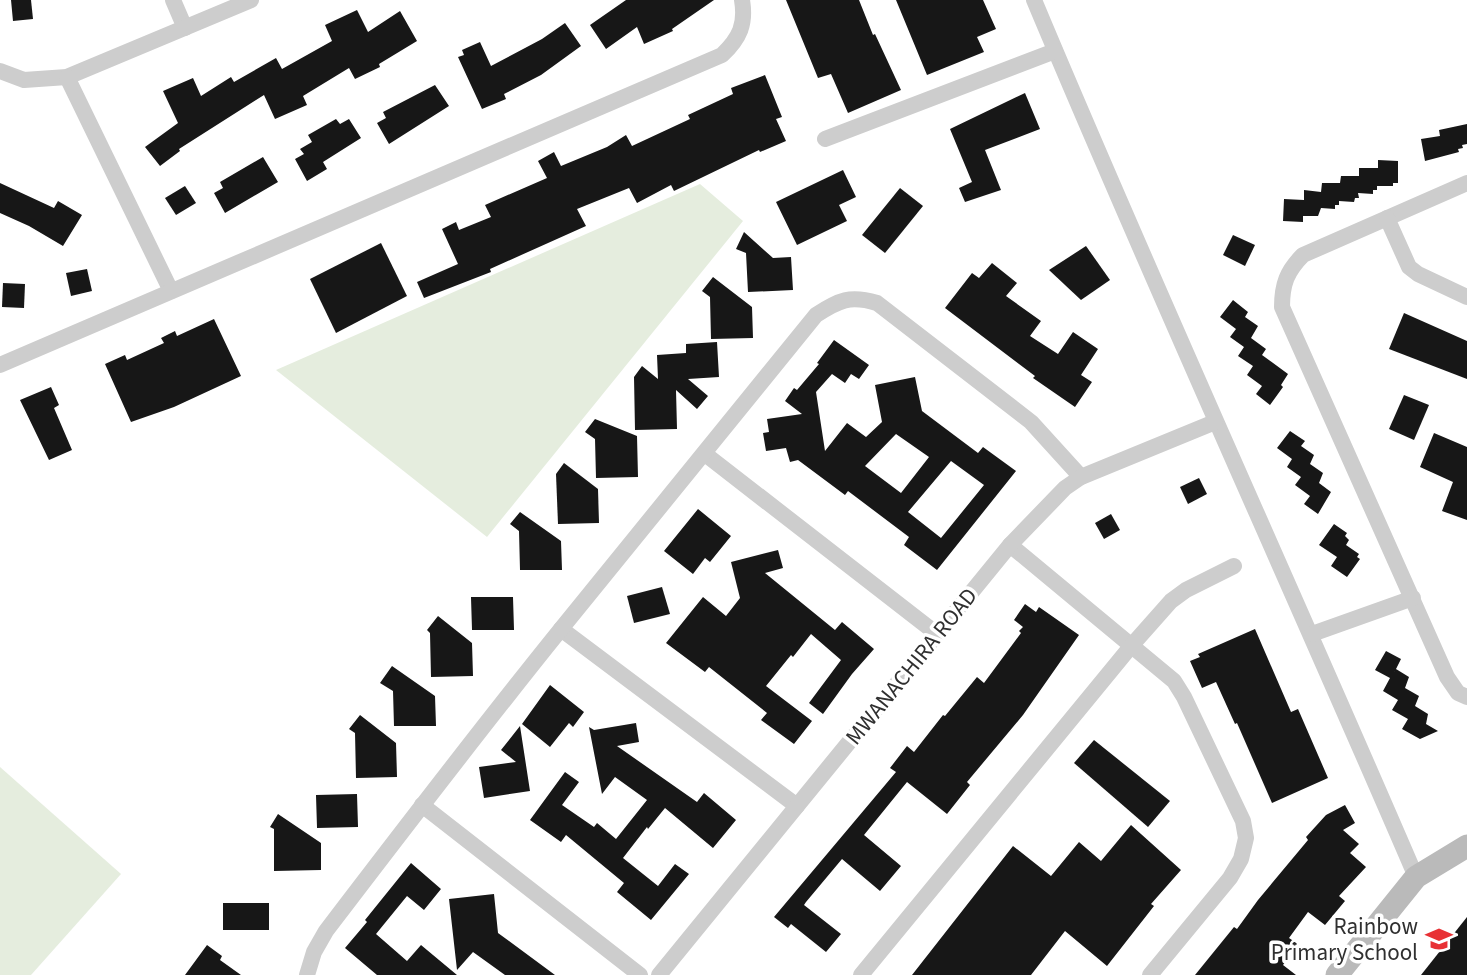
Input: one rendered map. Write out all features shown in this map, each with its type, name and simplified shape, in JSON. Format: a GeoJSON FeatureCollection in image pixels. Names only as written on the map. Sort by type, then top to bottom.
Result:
{"type":"FeatureCollection","features":[{"type":"Feature","properties":{"kind":"street"},"geometry":{"type":"LineString","coordinates":[[173,0],[185,28]]}},
{"type":"Feature","properties":{"kind":"street"},"geometry":{"type":"LineString","coordinates":[[0,71],[24,80],[67,77],[251,0]]}},
{"type":"Feature","properties":{"kind":"street"},"geometry":{"type":"LineString","coordinates":[[0,365],[722,55],[735,43],[742,30],[742,0]]}},
{"type":"Feature","properties":{"kind":"street"},"geometry":{"type":"LineString","coordinates":[[1034,0],[1215,422],[1312,634],[1416,877]]}},
{"type":"Feature","properties":{"kind":"street"},"geometry":{"type":"LineString","coordinates":[[825,139],[1055,51]]}},
{"type":"Feature","properties":{"kind":"street"},"geometry":{"type":"LineString","coordinates":[[67,77],[171,291]]}},
{"type":"Feature","properties":{"kind":"street"},"geometry":{"type":"LineString","coordinates":[[1467,183],[1303,255],[1283,283],[1282,307],[1447,677],[1458,693],[1467,697]]}},
{"type":"Feature","properties":{"kind":"street"},"geometry":{"type":"LineString","coordinates":[[1387,218],[1409,267],[1467,297]]}},
{"type":"Feature","properties":{"kind":"street"},"geometry":{"type":"LineString","coordinates":[[307,975],[314,952],[326,931],[422,805],[816,315],[836,302],[860,298],[877,303],[1031,422],[1081,477]]}},
{"type":"Feature","properties":{"kind":"street","name":"MWANACHIRA ROAD"},"geometry":{"type":"LineString","coordinates":[[659,975],[1010,545],[1065,488],[1081,477],[1215,422]]}},
{"type":"Feature","properties":{"kind":"street"},"geometry":{"type":"LineString","coordinates":[[705,454],[937,634]]}},
{"type":"Feature","properties":{"kind":"street"},"geometry":{"type":"LineString","coordinates":[[1010,545],[1174,681],[1243,821],[1246,838],[1241,859],[1230,878],[1150,975]]}},
{"type":"Feature","properties":{"kind":"street"},"geometry":{"type":"LineString","coordinates":[[861,975],[1171,601],[1186,590],[1234,566]]}},
{"type":"Feature","properties":{"kind":"street"},"geometry":{"type":"LineString","coordinates":[[1312,634],[1413,598]]}},
{"type":"Feature","properties":{"kind":"street"},"geometry":{"type":"LineString","coordinates":[[562,629],[797,806]]}},
{"type":"Feature","properties":{"kind":"street"},"geometry":{"type":"LineString","coordinates":[[422,805],[640,975]]}},
{"type":"Feature","properties":{"kind":"street"},"geometry":{"type":"LineString","coordinates":[[1337,975],[1416,877],[1467,846]]}},
{"type":"Feature","properties":{"kind":"green space"},"geometry":{"type":"Polygon","coordinates":[[[700,184],[743,221],[487,537],[276,370],[700,184]]]}},
{"type":"Feature","properties":{"kind":"green space"},"geometry":{"type":"Polygon","coordinates":[[[0,767],[121,874],[31,975],[0,975],[0,767]]]}},
{"type":"Feature","properties":{"kind":"building"},"geometry":{"type":"Polygon","coordinates":[[[11,0],[31,0],[33,19],[13,21],[11,0]]]}},
{"type":"Feature","properties":{"kind":"building"},"geometry":{"type":"Polygon","coordinates":[[[626,0],[714,0],[672,29],[673,31],[644,44],[637,27],[606,49],[590,25],[626,0]]]}},
{"type":"Feature","properties":{"kind":"building"},"geometry":{"type":"Polygon","coordinates":[[[786,0],[859,0],[873,35],[875,34],[901,90],[848,113],[831,74],[818,78],[786,0]]]}},
{"type":"Feature","properties":{"kind":"building"},"geometry":{"type":"Polygon","coordinates":[[[896,0],[983,0],[996,29],[977,37],[984,52],[927,75],[896,0]]]}},
{"type":"Feature","properties":{"kind":"building"},"geometry":{"type":"Polygon","coordinates":[[[357,10],[368,32],[400,11],[417,41],[379,64],[380,67],[355,79],[349,68],[303,96],[307,105],[275,119],[264,95],[179,149],[180,151],[160,166],[145,147],[178,123],[163,91],[193,78],[201,96],[231,77],[234,82],[276,58],[282,69],[332,41],[325,25],[357,10]]]}},
{"type":"Feature","properties":{"kind":"building"},"geometry":{"type":"Polygon","coordinates":[[[565,23],[581,46],[541,75],[504,94],[506,99],[482,109],[458,57],[464,55],[462,50],[480,42],[491,66],[542,39],[565,23]]]}},
{"type":"Feature","properties":{"kind":"building"},"geometry":{"type":"Polygon","coordinates":[[[765,75],[782,117],[776,119],[786,141],[760,152],[759,150],[674,191],[671,185],[637,203],[629,188],[577,209],[586,226],[490,269],[491,272],[424,298],[417,282],[458,264],[442,229],[456,222],[459,230],[491,217],[485,205],[547,178],[538,161],[554,152],[561,166],[607,147],[626,135],[632,146],[690,119],[688,115],[733,94],[731,88],[765,75]]]}},
{"type":"Feature","properties":{"kind":"building"},"geometry":{"type":"Polygon","coordinates":[[[435,85],[449,106],[389,144],[377,123],[386,118],[383,112],[435,85]]]}},
{"type":"Feature","properties":{"kind":"building"},"geometry":{"type":"Polygon","coordinates":[[[1025,93],[1040,129],[985,150],[1001,190],[965,202],[959,188],[972,182],[950,129],[1025,93]]]}},
{"type":"Feature","properties":{"kind":"building"},"geometry":{"type":"Polygon","coordinates":[[[336,119],[340,124],[349,119],[361,138],[323,162],[327,169],[307,181],[295,159],[304,154],[300,149],[312,142],[308,135],[336,119]]]}},
{"type":"Feature","properties":{"kind":"building"},"geometry":{"type":"Polygon","coordinates":[[[1467,124],[1467,144],[1458,149],[1459,152],[1425,161],[1421,139],[1440,136],[1439,130],[1467,124]]]}},
{"type":"Feature","properties":{"kind":"building"},"geometry":{"type":"Polygon","coordinates":[[[263,157],[278,182],[225,213],[214,193],[223,188],[220,182],[263,157]]]}},
{"type":"Feature","properties":{"kind":"building"},"geometry":{"type":"Polygon","coordinates":[[[1378,160],[1398,161],[1398,183],[1393,183],[1393,186],[1377,186],[1373,194],[1358,193],[1359,198],[1355,198],[1354,202],[1339,201],[1335,209],[1321,208],[1318,216],[1303,216],[1303,222],[1283,221],[1284,199],[1304,200],[1304,190],[1321,192],[1322,183],[1340,183],[1341,176],[1359,176],[1359,168],[1378,168],[1378,160]]]}},
{"type":"Feature","properties":{"kind":"building"},"geometry":{"type":"Polygon","coordinates":[[[843,170],[856,197],[839,205],[847,221],[797,245],[776,202],[843,170]]]}},
{"type":"Feature","properties":{"kind":"building"},"geometry":{"type":"Polygon","coordinates":[[[0,183],[54,208],[58,201],[82,215],[63,246],[0,213],[0,183]]]}},
{"type":"Feature","properties":{"kind":"building"},"geometry":{"type":"Polygon","coordinates":[[[185,186],[196,203],[176,215],[165,198],[185,186]]]}},
{"type":"Feature","properties":{"kind":"building"},"geometry":{"type":"Polygon","coordinates":[[[900,188],[923,206],[885,253],[862,235],[900,188]]]}},
{"type":"Feature","properties":{"kind":"building"},"geometry":{"type":"Polygon","coordinates":[[[744,232],[773,258],[791,257],[793,290],[748,292],[746,253],[736,249],[744,232]]]}},
{"type":"Feature","properties":{"kind":"building"},"geometry":{"type":"Polygon","coordinates":[[[1233,235],[1255,245],[1245,266],[1223,255],[1233,235]]]}},
{"type":"Feature","properties":{"kind":"building"},"geometry":{"type":"Polygon","coordinates":[[[381,243],[407,296],[336,333],[310,279],[381,243]]]}},
{"type":"Feature","properties":{"kind":"building"},"geometry":{"type":"Polygon","coordinates":[[[1086,246],[1110,280],[1081,300],[1049,270],[1086,246]]]}},
{"type":"Feature","properties":{"kind":"building"},"geometry":{"type":"Polygon","coordinates":[[[992,263],[1017,283],[1006,296],[1041,321],[1030,336],[1058,354],[1073,332],[1098,349],[1081,375],[1092,382],[1075,407],[1033,378],[1035,376],[945,308],[972,273],[979,278],[992,263]]]}},
{"type":"Feature","properties":{"kind":"building"},"geometry":{"type":"Polygon","coordinates":[[[87,269],[92,291],[71,296],[66,273],[87,269]]]}},
{"type":"Feature","properties":{"kind":"building"},"geometry":{"type":"Polygon","coordinates":[[[713,277],[752,307],[753,338],[711,339],[710,297],[702,291],[713,277]]]}},
{"type":"Feature","properties":{"kind":"building"},"geometry":{"type":"Polygon","coordinates":[[[3,283],[25,284],[24,308],[2,307],[3,283]]]}},
{"type":"Feature","properties":{"kind":"building"},"geometry":{"type":"Polygon","coordinates":[[[1233,300],[1248,312],[1245,317],[1258,326],[1251,338],[1266,349],[1262,355],[1288,374],[1281,385],[1283,387],[1270,405],[1256,394],[1262,386],[1247,375],[1253,366],[1238,356],[1244,347],[1230,337],[1236,329],[1220,317],[1233,300]]]}},
{"type":"Feature","properties":{"kind":"building"},"geometry":{"type":"Polygon","coordinates":[[[1404,313],[1467,341],[1467,379],[1389,349],[1404,313]]]}},
{"type":"Feature","properties":{"kind":"building"},"geometry":{"type":"Polygon","coordinates":[[[214,319],[241,376],[174,407],[131,422],[105,364],[125,355],[127,360],[164,343],[161,338],[175,331],[177,336],[214,319]]]}},
{"type":"Feature","properties":{"kind":"building"},"geometry":{"type":"Polygon","coordinates":[[[834,340],[869,365],[859,379],[851,374],[845,383],[832,374],[816,392],[825,451],[847,423],[866,437],[882,422],[875,385],[915,377],[922,411],[978,453],[983,447],[1016,471],[937,570],[904,545],[909,537],[848,491],[845,495],[798,460],[790,462],[786,448],[766,451],[763,433],[769,432],[767,419],[802,414],[785,401],[794,388],[797,390],[819,364],[817,363],[834,340]],[[896,434],[865,466],[901,493],[929,457],[896,434]],[[951,461],[908,512],[941,538],[984,485],[951,461]]]}},
{"type":"Feature","properties":{"kind":"building"},"geometry":{"type":"Polygon","coordinates":[[[717,342],[719,377],[688,379],[708,396],[697,409],[676,390],[677,429],[635,430],[634,377],[642,366],[658,379],[657,355],[686,353],[686,344],[717,342]]]}},
{"type":"Feature","properties":{"kind":"building"},"geometry":{"type":"Polygon","coordinates":[[[51,387],[59,405],[54,408],[72,450],[49,460],[20,400],[51,387]]]}},
{"type":"Feature","properties":{"kind":"building"},"geometry":{"type":"Polygon","coordinates":[[[1404,395],[1429,405],[1414,440],[1389,429],[1404,395]]]}},
{"type":"Feature","properties":{"kind":"building"},"geometry":{"type":"Polygon","coordinates":[[[595,419],[637,436],[638,477],[596,478],[595,439],[585,432],[595,419]]]}},
{"type":"Feature","properties":{"kind":"building"},"geometry":{"type":"Polygon","coordinates":[[[1290,431],[1305,441],[1301,446],[1314,455],[1310,464],[1323,473],[1319,483],[1331,492],[1318,514],[1304,504],[1310,496],[1295,485],[1301,477],[1287,467],[1292,459],[1277,448],[1290,431]]]}},
{"type":"Feature","properties":{"kind":"building"},"geometry":{"type":"Polygon","coordinates":[[[1434,433],[1467,447],[1467,520],[1442,511],[1453,482],[1420,467],[1434,433]]]}},
{"type":"Feature","properties":{"kind":"building"},"geometry":{"type":"Polygon","coordinates":[[[564,463],[598,489],[599,523],[558,524],[556,474],[564,463]]]}},
{"type":"Feature","properties":{"kind":"building"},"geometry":{"type":"Polygon","coordinates":[[[1199,478],[1207,494],[1188,504],[1180,487],[1199,478]]]}},
{"type":"Feature","properties":{"kind":"building"},"geometry":{"type":"Polygon","coordinates":[[[698,509],[731,536],[710,562],[705,558],[693,574],[664,551],[698,509]]]}},
{"type":"Feature","properties":{"kind":"building"},"geometry":{"type":"Polygon","coordinates":[[[520,512],[561,541],[562,570],[520,570],[519,531],[510,524],[520,512]]]}},
{"type":"Feature","properties":{"kind":"building"},"geometry":{"type":"Polygon","coordinates":[[[1111,514],[1120,530],[1104,539],[1095,523],[1111,514]]]}},
{"type":"Feature","properties":{"kind":"building"},"geometry":{"type":"Polygon","coordinates":[[[1334,524],[1347,533],[1345,536],[1349,540],[1346,545],[1359,554],[1357,557],[1360,559],[1347,577],[1331,566],[1337,557],[1319,545],[1334,524]]]}},
{"type":"Feature","properties":{"kind":"building"},"geometry":{"type":"Polygon","coordinates":[[[778,550],[783,568],[765,573],[835,630],[842,622],[874,649],[823,714],[809,703],[841,660],[811,634],[793,657],[791,655],[766,686],[812,721],[794,744],[761,720],[767,713],[709,667],[705,672],[666,643],[703,597],[726,616],[740,598],[731,562],[778,550]]]}},
{"type":"Feature","properties":{"kind":"building"},"geometry":{"type":"Polygon","coordinates":[[[662,587],[670,614],[634,623],[627,596],[662,587]]]}},
{"type":"Feature","properties":{"kind":"building"},"geometry":{"type":"Polygon","coordinates":[[[471,597],[513,597],[514,630],[472,630],[471,597]]]}},
{"type":"Feature","properties":{"kind":"building"},"geometry":{"type":"Polygon","coordinates":[[[1025,604],[1036,612],[1039,607],[1079,635],[1023,715],[967,782],[970,785],[947,814],[907,782],[864,835],[901,866],[880,891],[842,859],[806,902],[804,905],[841,934],[826,952],[791,924],[788,928],[774,917],[896,772],[890,768],[907,746],[914,752],[977,677],[984,683],[1021,633],[1019,631],[1023,627],[1014,620],[1025,604]]]}},
{"type":"Feature","properties":{"kind":"building"},"geometry":{"type":"Polygon","coordinates":[[[438,616],[472,643],[473,676],[431,677],[430,633],[427,630],[438,616]]]}},
{"type":"Feature","properties":{"kind":"building"},"geometry":{"type":"Polygon","coordinates":[[[1255,629],[1291,712],[1298,709],[1328,778],[1272,803],[1216,682],[1202,688],[1190,661],[1200,657],[1198,654],[1255,629]]]}},
{"type":"Feature","properties":{"kind":"building"},"geometry":{"type":"Polygon","coordinates":[[[1386,651],[1401,659],[1396,669],[1409,677],[1405,688],[1419,696],[1415,706],[1428,714],[1426,724],[1438,731],[1420,739],[1402,729],[1408,719],[1392,710],[1398,700],[1383,691],[1390,678],[1375,670],[1386,651]]]}},
{"type":"Feature","properties":{"kind":"building"},"geometry":{"type":"Polygon","coordinates":[[[392,666],[435,696],[436,726],[394,726],[393,691],[380,683],[392,666]]]}},
{"type":"Feature","properties":{"kind":"building"},"geometry":{"type":"Polygon","coordinates":[[[550,685],[584,712],[573,727],[569,723],[550,747],[522,724],[550,685]]]}},
{"type":"Feature","properties":{"kind":"building"},"geometry":{"type":"Polygon","coordinates":[[[360,715],[396,743],[397,777],[356,778],[355,733],[349,729],[360,715]]]}},
{"type":"Feature","properties":{"kind":"building"},"geometry":{"type":"Polygon","coordinates":[[[636,723],[639,742],[617,746],[697,802],[704,793],[736,820],[713,848],[665,808],[648,829],[647,827],[623,858],[658,886],[675,864],[689,874],[651,920],[617,892],[624,883],[566,835],[561,842],[530,820],[565,772],[579,782],[562,805],[594,827],[597,823],[616,839],[647,800],[615,777],[602,794],[589,727],[594,730],[636,723]]]}},
{"type":"Feature","properties":{"kind":"building"},"geometry":{"type":"Polygon","coordinates":[[[520,726],[530,791],[484,798],[479,767],[516,762],[501,750],[520,726]]]}},
{"type":"Feature","properties":{"kind":"building"},"geometry":{"type":"Polygon","coordinates":[[[1094,740],[1170,801],[1148,827],[1074,763],[1094,740]]]}},
{"type":"Feature","properties":{"kind":"building"},"geometry":{"type":"Polygon","coordinates":[[[357,794],[358,827],[317,828],[316,795],[357,794]]]}},
{"type":"Feature","properties":{"kind":"building"},"geometry":{"type":"Polygon","coordinates":[[[1345,805],[1355,823],[1343,830],[1359,844],[1350,853],[1366,867],[1339,896],[1345,901],[1325,925],[1308,912],[1289,938],[1298,944],[1283,965],[1296,975],[1195,975],[1234,927],[1237,929],[1308,840],[1306,837],[1326,815],[1345,805]]]}},
{"type":"Feature","properties":{"kind":"building"},"geometry":{"type":"Polygon","coordinates":[[[278,814],[321,843],[321,870],[274,871],[274,829],[270,827],[278,814]]]}},
{"type":"Feature","properties":{"kind":"building"},"geometry":{"type":"Polygon","coordinates":[[[1131,825],[1181,870],[1151,904],[1154,906],[1107,966],[1065,931],[1031,975],[912,975],[1013,846],[1051,876],[1079,842],[1101,861],[1131,825]]]}},
{"type":"Feature","properties":{"kind":"building"},"geometry":{"type":"Polygon","coordinates":[[[411,863],[441,889],[424,910],[407,896],[376,934],[407,961],[421,945],[457,975],[377,975],[345,948],[411,863]]]}},
{"type":"Feature","properties":{"kind":"building"},"geometry":{"type":"Polygon","coordinates":[[[494,894],[498,933],[555,975],[505,975],[473,952],[457,970],[449,899],[494,894]]]}},
{"type":"Feature","properties":{"kind":"building"},"geometry":{"type":"Polygon","coordinates":[[[223,903],[269,903],[269,930],[223,930],[223,903]]]}},
{"type":"Feature","properties":{"kind":"building"},"geometry":{"type":"Polygon","coordinates":[[[1467,917],[1467,975],[1421,975],[1467,917]]]}},
{"type":"Feature","properties":{"kind":"building"},"geometry":{"type":"Polygon","coordinates":[[[207,945],[222,956],[220,960],[241,975],[185,975],[207,945]]]}},
{"type":"Feature","properties":{"kind":"place","name":"Rainbow Primary School"},"geometry":{"type":"Point","coordinates":[1439,939]}}]}
